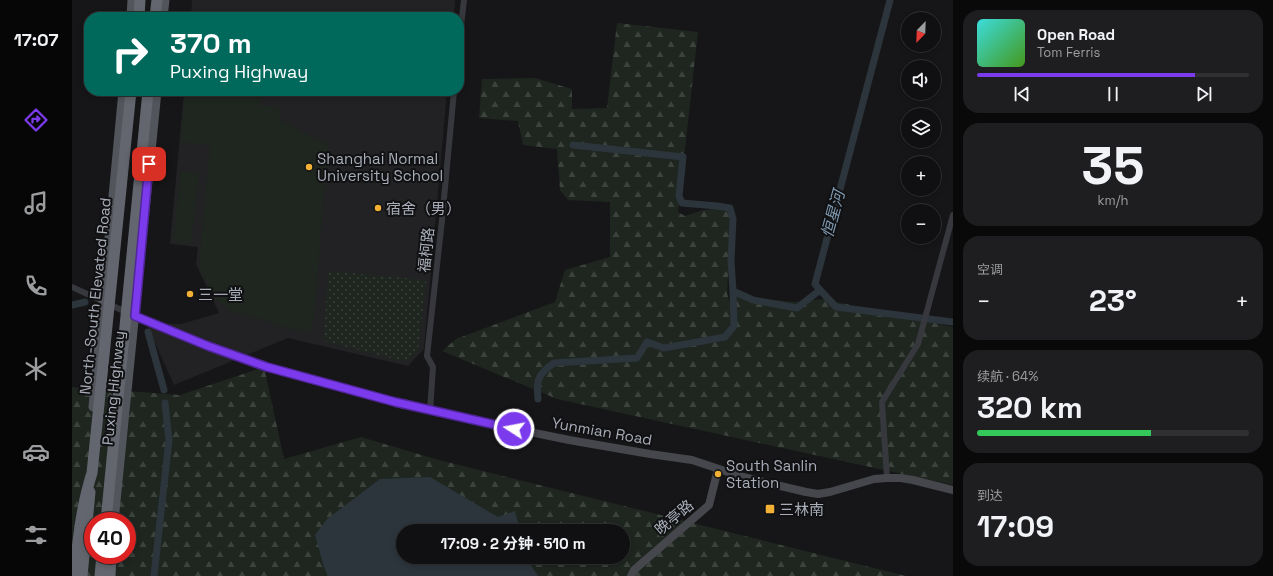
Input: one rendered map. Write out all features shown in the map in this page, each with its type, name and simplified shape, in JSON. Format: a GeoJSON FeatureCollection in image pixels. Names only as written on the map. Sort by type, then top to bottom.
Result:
{"type":"FeatureCollection","features":[{"type":"Feature","properties":{"kind":"highway"},"geometry":{"type":"LineString","coordinates":[[139,12],[140,0]]}},
{"type":"Feature","properties":{"kind":"highway"},"geometry":{"type":"LineString","coordinates":[[156,12],[157,0]]}},
{"type":"Feature","properties":{"kind":"highway","name":"North-South Elevated Road"},"geometry":{"type":"LineString","coordinates":[[82,576],[130,96]]}},
{"type":"Feature","properties":{"kind":"highway"},"geometry":{"type":"LineString","coordinates":[[107,512],[148,96]]}},
{"type":"Feature","properties":{"kind":"highway"},"geometry":{"type":"LineString","coordinates":[[74,576],[84,500],[92,473]]}},
{"type":"Feature","properties":{"kind":"highway"},"geometry":{"type":"LineString","coordinates":[[108,496],[109,512]]}},
{"type":"Feature","properties":{"kind":"highway"},"geometry":{"type":"LineString","coordinates":[[100,576],[101,564]]}},
{"type":"Feature","properties":{"kind":"highway"},"geometry":{"type":"LineString","coordinates":[[110,576],[111,564]]}},
{"type":"Feature","properties":{"kind":"main road"},"geometry":{"type":"LineString","coordinates":[[131,12],[132,0]]}},
{"type":"Feature","properties":{"kind":"main road"},"geometry":{"type":"LineString","coordinates":[[164,12],[165,0]]}},
{"type":"Feature","properties":{"kind":"main road","name":"Puxing Highway"},"geometry":{"type":"LineString","coordinates":[[77,576],[123,96]]}},
{"type":"Feature","properties":{"kind":"main road","name":"Puxing Highway"},"geometry":{"type":"LineString","coordinates":[[115,512],[157,96]]}},
{"type":"Feature","properties":{"kind":"street"},"geometry":{"type":"LineString","coordinates":[[463,12],[464,0]]}},
{"type":"Feature","properties":{"kind":"street","name":"福柯路"},"geometry":{"type":"LineString","coordinates":[[430,411],[433,367],[427,356],[442,220],[449,130],[453,96]]}},
{"type":"Feature","properties":{"kind":"street"},"geometry":{"type":"LineString","coordinates":[[887,478],[882,402],[918,344],[953,215]]}},
{"type":"Feature","properties":{"kind":"street"},"geometry":{"type":"LineString","coordinates":[[72,287],[135,316]]}},
{"type":"Feature","properties":{"kind":"street","name":"Yunmian Road"},"geometry":{"type":"LineString","coordinates":[[135,316],[208,346],[267,367],[395,402],[430,411],[570,440],[692,460],[743,477],[806,492],[818,494],[830,492],[874,479],[887,478],[913,480],[953,490]]}},
{"type":"Feature","properties":{"kind":"street","name":"晚亭路"},"geometry":{"type":"LineString","coordinates":[[631,576],[634,570],[709,505],[718,469]]}},
{"type":"Feature","properties":{"kind":"shaded area"},"geometry":{"type":"Polygon","coordinates":[[[192,0],[455,0],[454,12],[191,12],[192,0]]]}},
{"type":"Feature","properties":{"kind":"shaded area","name":"Shanghai Normal University School"},"geometry":{"type":"Polygon","coordinates":[[[184,96],[447,96],[424,349],[408,366],[288,338],[174,385],[146,323],[181,324],[219,313],[196,264],[198,247],[170,244],[184,96]]]}},
{"type":"Feature","properties":{"kind":"shaded area"},"geometry":{"type":"Polygon","coordinates":[[[430,477],[498,517],[515,511],[518,524],[396,524],[396,564],[530,564],[538,576],[328,576],[315,535],[327,519],[380,479],[430,477]]]}},
{"type":"Feature","properties":{"kind":"green space"},"geometry":{"type":"Polygon","coordinates":[[[617,23],[698,32],[678,212],[685,216],[703,210],[727,208],[731,219],[727,293],[729,301],[737,296],[793,302],[823,299],[953,327],[953,485],[557,399],[442,351],[456,339],[555,302],[565,270],[610,257],[610,202],[568,200],[560,190],[557,149],[523,145],[518,121],[479,118],[482,79],[535,78],[572,89],[572,109],[607,108],[617,23]]]}},
{"type":"Feature","properties":{"kind":"green space"},"geometry":{"type":"Polygon","coordinates":[[[185,96],[267,96],[267,98],[261,99],[258,106],[279,106],[280,120],[314,138],[328,143],[315,309],[311,332],[291,329],[252,316],[231,312],[214,298],[199,265],[210,147],[207,145],[180,142],[185,96]]]}},
{"type":"Feature","properties":{"kind":"green space"},"geometry":{"type":"Polygon","coordinates":[[[181,171],[199,173],[191,244],[173,242],[181,171]]]}},
{"type":"Feature","properties":{"kind":"green space"},"geometry":{"type":"Polygon","coordinates":[[[328,271],[426,280],[418,351],[407,361],[402,361],[324,341],[328,271]]]}},
{"type":"Feature","properties":{"kind":"green space"},"geometry":{"type":"Polygon","coordinates":[[[264,367],[284,459],[361,437],[439,460],[906,576],[72,576],[72,387],[180,395],[264,367]]]}},
{"type":"Feature","properties":{"kind":"waterway","name":"恒星河"},"geometry":{"type":"LineString","coordinates":[[890,0],[815,284],[836,307],[953,322]]}},
{"type":"Feature","properties":{"kind":"waterway"},"geometry":{"type":"LineString","coordinates":[[573,145],[683,157],[679,196],[682,203],[730,208],[733,219],[731,261],[733,291]]}},
{"type":"Feature","properties":{"kind":"waterway"},"geometry":{"type":"LineString","coordinates":[[538,399],[537,387],[539,378],[541,374],[554,363],[637,358],[647,342],[664,348],[725,337],[734,326],[733,291],[753,300],[797,308],[820,290]]}},
{"type":"Feature","properties":{"kind":"waterway"},"geometry":{"type":"LineString","coordinates":[[72,305],[85,302]]}},
{"type":"Feature","properties":{"kind":"waterway"},"geometry":{"type":"LineString","coordinates":[[148,332],[164,390]]}},
{"type":"Feature","properties":{"kind":"waterway"},"geometry":{"type":"LineString","coordinates":[[154,576],[169,440],[165,403]]}},
{"type":"Feature","properties":{"kind":"place","name":"Shanghai Normal University School"},"geometry":{"type":"Point","coordinates":[309,167]}},
{"type":"Feature","properties":{"kind":"place","name":"宿舍（男）"},"geometry":{"type":"Point","coordinates":[378,208]}},
{"type":"Feature","properties":{"kind":"place","name":"三一堂"},"geometry":{"type":"Point","coordinates":[190,294]}},
{"type":"Feature","properties":{"kind":"place","name":"South Sanlin Station"},"geometry":{"type":"Point","coordinates":[718,474]}},
{"type":"Feature","properties":{"kind":"place","name":"三林南"},"geometry":{"type":"Point","coordinates":[770,509]}},
{"type":"Feature","properties":{"kind":"route"},"geometry":{"type":"LineString","coordinates":[[149,164],[135,316],[208,346],[267,367],[430,411],[514,429]]}}]}
